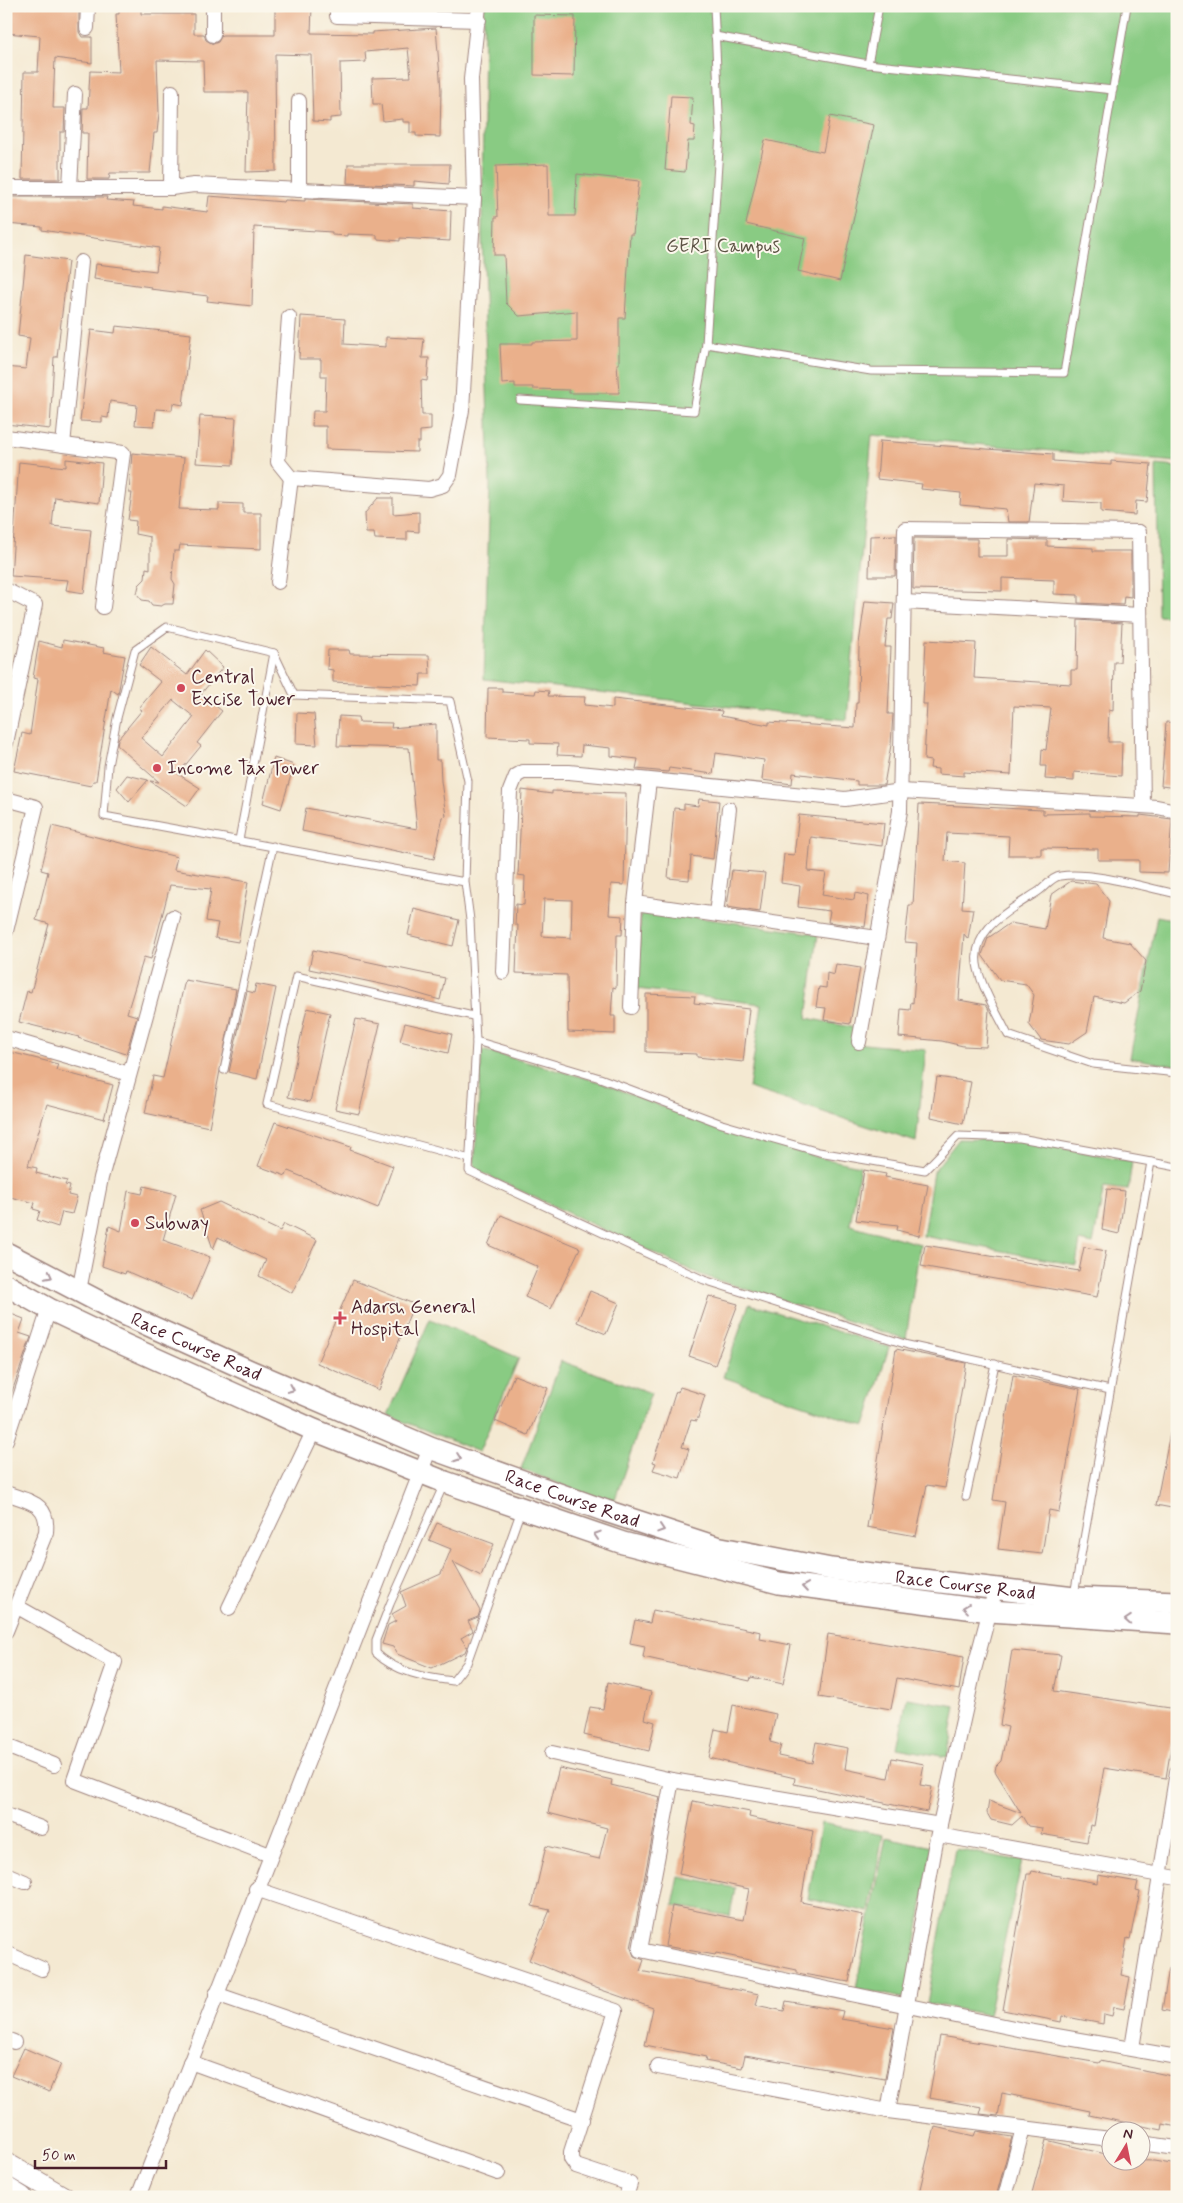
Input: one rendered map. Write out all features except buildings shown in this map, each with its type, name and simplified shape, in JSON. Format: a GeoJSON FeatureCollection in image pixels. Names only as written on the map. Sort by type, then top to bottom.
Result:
{"type":"FeatureCollection","features":[{"type":"Feature","properties":{"kind":"main road","name":"Race Course Road"},"geometry":{"type":"LineString","coordinates":[[6,1253],[79,1291],[250,1372],[430,1448],[606,1511],[716,1547],[830,1569],[996,1588],[1072,1607],[1177,1623]]}},
{"type":"Feature","properties":{"kind":"main road","name":"Race Course Road"},"geometry":{"type":"LineString","coordinates":[[6,1285],[50,1308],[314,1430],[420,1473],[521,1510],[623,1543],[762,1580],[990,1611],[1177,1602]]}},
{"type":"Feature","properties":{"kind":"street"},"geometry":{"type":"LineString","coordinates":[[87,28],[88,6]]}},
{"type":"Feature","properties":{"kind":"street"},"geometry":{"type":"LineString","coordinates":[[213,6],[213,34]]}},
{"type":"Feature","properties":{"kind":"street"},"geometry":{"type":"LineString","coordinates":[[291,478],[429,489],[443,485],[450,475],[462,410],[474,198],[471,79],[479,13],[337,16],[337,6]]}},
{"type":"Feature","properties":{"kind":"street"},"geometry":{"type":"LineString","coordinates":[[171,188],[172,92]]}},
{"type":"Feature","properties":{"kind":"street"},"geometry":{"type":"LineString","coordinates":[[70,187],[75,94]]}},
{"type":"Feature","properties":{"kind":"street"},"geometry":{"type":"LineString","coordinates":[[299,101],[299,190]]}},
{"type":"Feature","properties":{"kind":"street"},"geometry":{"type":"LineString","coordinates":[[6,188],[171,188],[194,185],[474,198]]}},
{"type":"Feature","properties":{"kind":"street"},"geometry":{"type":"LineString","coordinates":[[63,445],[81,262]]}},
{"type":"Feature","properties":{"kind":"street"},"geometry":{"type":"LineString","coordinates":[[278,582],[291,478],[278,462],[289,317]]}},
{"type":"Feature","properties":{"kind":"street"},"geometry":{"type":"LineString","coordinates":[[6,437],[123,453],[103,607]]}},
{"type":"Feature","properties":{"kind":"street"},"geometry":{"type":"LineString","coordinates":[[859,1042],[902,791],[905,529],[1139,532],[1143,806]]}},
{"type":"Feature","properties":{"kind":"street"},"geometry":{"type":"LineString","coordinates":[[6,590],[35,605],[6,743]]}},
{"type":"Feature","properties":{"kind":"street"},"geometry":{"type":"LineString","coordinates":[[904,602],[1140,615]]}},
{"type":"Feature","properties":{"kind":"street"},"geometry":{"type":"LineString","coordinates":[[503,972],[510,791],[516,776],[523,772],[569,772],[845,799],[902,791],[1143,806],[1177,811]]}},
{"type":"Feature","properties":{"kind":"street"},"geometry":{"type":"LineString","coordinates":[[631,1007],[635,903],[649,781]]}},
{"type":"Feature","properties":{"kind":"street"},"geometry":{"type":"LineString","coordinates":[[6,799],[36,807],[6,931]]}},
{"type":"Feature","properties":{"kind":"street"},"geometry":{"type":"LineString","coordinates":[[716,914],[729,809]]}},
{"type":"Feature","properties":{"kind":"street"},"geometry":{"type":"LineString","coordinates":[[635,903],[877,938]]}},
{"type":"Feature","properties":{"kind":"street"},"geometry":{"type":"LineString","coordinates":[[79,1291],[101,1178],[173,917]]}},
{"type":"Feature","properties":{"kind":"street"},"geometry":{"type":"LineString","coordinates":[[6,1038],[129,1074]]}},
{"type":"Feature","properties":{"kind":"street"},"geometry":{"type":"LineString","coordinates":[[6,1440],[50,1308]]}},
{"type":"Feature","properties":{"kind":"street"},"geometry":{"type":"LineString","coordinates":[[229,1608],[314,1430]]}},
{"type":"Feature","properties":{"kind":"street"},"geometry":{"type":"LineString","coordinates":[[138,2197],[256,1889],[430,1448]]}},
{"type":"Feature","properties":{"kind":"street"},"geometry":{"type":"LineString","coordinates":[[6,1493],[36,1504],[42,1508],[47,1520],[46,1532],[12,1609],[6,1632]]}},
{"type":"Feature","properties":{"kind":"street"},"geometry":{"type":"LineString","coordinates":[[888,2111],[939,1830],[996,1588]]}},
{"type":"Feature","properties":{"kind":"street"},"geometry":{"type":"LineString","coordinates":[[12,1609],[115,1662],[74,1780],[270,1856]]}},
{"type":"Feature","properties":{"kind":"street"},"geometry":{"type":"LineString","coordinates":[[6,1746],[54,1765]]}},
{"type":"Feature","properties":{"kind":"street"},"geometry":{"type":"LineString","coordinates":[[552,1753],[672,1780],[939,1830],[1159,1876],[1177,1878]]}},
{"type":"Feature","properties":{"kind":"street"},"geometry":{"type":"LineString","coordinates":[[1132,2048],[1177,1772]]}},
{"type":"Feature","properties":{"kind":"street"},"geometry":{"type":"LineString","coordinates":[[672,1780],[640,1950],[908,2004],[1028,2031],[1177,2057]]}},
{"type":"Feature","properties":{"kind":"street"},"geometry":{"type":"LineString","coordinates":[[6,1815],[41,1828]]}},
{"type":"Feature","properties":{"kind":"street"},"geometry":{"type":"LineString","coordinates":[[6,1874],[25,1882]]}},
{"type":"Feature","properties":{"kind":"street"},"geometry":{"type":"LineString","coordinates":[[256,1889],[616,2011],[571,2159],[576,2166],[630,2184],[626,2197]]}},
{"type":"Feature","properties":{"kind":"street"},"geometry":{"type":"LineString","coordinates":[[6,1953],[42,1969]]}},
{"type":"Feature","properties":{"kind":"street"},"geometry":{"type":"LineString","coordinates":[[216,1994],[582,2120]]}},
{"type":"Feature","properties":{"kind":"street"},"geometry":{"type":"LineString","coordinates":[[190,2062],[498,2173]]}},
{"type":"Feature","properties":{"kind":"street"},"geometry":{"type":"LineString","coordinates":[[658,2067],[888,2111],[1100,2138]]}},
{"type":"Feature","properties":{"kind":"street"},"geometry":{"type":"LineString","coordinates":[[1005,2197],[1023,2128]]}},
{"type":"Feature","properties":{"kind":"street"},"geometry":{"type":"LineString","coordinates":[[1150,2144],[1177,2148]]}},
{"type":"Feature","properties":{"kind":"street"},"geometry":{"type":"LineString","coordinates":[[6,2162],[64,2197]]}},
{"type":"Feature","properties":{"kind":"street"},"geometry":{"type":"LineString","coordinates":[[6,2188],[22,2197]]}},
{"type":"Feature","properties":{"kind":"lane"},"geometry":{"type":"LineString","coordinates":[[520,400],[694,411],[706,344],[720,134],[714,6]]}},
{"type":"Feature","properties":{"kind":"lane"},"geometry":{"type":"LineString","coordinates":[[868,64],[879,6]]}},
{"type":"Feature","properties":{"kind":"lane"},"geometry":{"type":"LineString","coordinates":[[706,344],[871,371],[1064,373],[1127,6]]}},
{"type":"Feature","properties":{"kind":"lane"},"geometry":{"type":"LineString","coordinates":[[715,36],[868,64],[1113,90]]}},
{"type":"Feature","properties":{"kind":"lane"},"geometry":{"type":"LineString","coordinates":[[274,653],[167,626],[135,650],[108,766],[104,816],[465,882]]}},
{"type":"Feature","properties":{"kind":"lane"},"geometry":{"type":"LineString","coordinates":[[238,840],[274,653]]}},
{"type":"Feature","properties":{"kind":"lane"},"geometry":{"type":"LineString","coordinates":[[274,653],[294,695],[450,701],[468,781],[465,882],[470,920],[473,1016],[476,1040],[469,1171],[704,1280],[908,1345],[1110,1390]]}},
{"type":"Feature","properties":{"kind":"lane"},"geometry":{"type":"LineString","coordinates":[[224,1070],[273,846]]}},
{"type":"Feature","properties":{"kind":"lane"},"geometry":{"type":"LineString","coordinates":[[1177,894],[1080,874],[1057,876],[1043,888],[995,919],[984,933],[977,950],[977,968],[1008,1035],[1093,1064],[1177,1073]]}},
{"type":"Feature","properties":{"kind":"lane"},"geometry":{"type":"LineString","coordinates":[[470,1159],[267,1104],[296,976],[473,1016]]}},
{"type":"Feature","properties":{"kind":"lane"},"geometry":{"type":"LineString","coordinates":[[476,1040],[600,1078],[722,1124],[818,1152],[880,1164],[925,1170],[958,1136],[1020,1138],[1177,1167]]}},
{"type":"Feature","properties":{"kind":"lane"},"geometry":{"type":"LineString","coordinates":[[1072,1607],[1151,1162]]}},
{"type":"Feature","properties":{"kind":"lane"},"geometry":{"type":"LineString","coordinates":[[966,1497],[995,1364]]}},
{"type":"Feature","properties":{"kind":"lane"},"geometry":{"type":"LineString","coordinates":[[445,1482],[422,1529],[376,1640],[376,1653],[386,1663],[430,1678],[453,1681],[467,1663],[521,1510]]}},
{"type":"Feature","properties":{"kind":"green space","name":"GERI Campus"},"geometry":{"type":"Polygon","coordinates":[[[484,6],[1177,6],[1177,462],[872,435],[847,720],[484,679],[490,484],[482,233],[484,6]]]}},
{"type":"Feature","properties":{"kind":"green space"},"geometry":{"type":"Polygon","coordinates":[[[1156,465],[1177,467],[1177,617],[1158,616],[1156,465]]]}},
{"type":"Feature","properties":{"kind":"green space"},"geometry":{"type":"Polygon","coordinates":[[[641,910],[818,934],[807,1018],[855,1028],[854,1043],[926,1050],[916,1142],[749,1088],[762,1004],[637,989],[641,910]]]}},
{"type":"Feature","properties":{"kind":"green space"},"geometry":{"type":"Polygon","coordinates":[[[1157,916],[1177,920],[1177,1066],[1130,1058],[1157,916]]]}},
{"type":"Feature","properties":{"kind":"green space"},"geometry":{"type":"Polygon","coordinates":[[[482,1050],[597,1081],[717,1128],[817,1157],[860,1166],[850,1225],[920,1244],[906,1339],[701,1275],[474,1169],[482,1050]]]}},
{"type":"Feature","properties":{"kind":"green space"},"geometry":{"type":"Polygon","coordinates":[[[959,1139],[1018,1140],[1132,1161],[1128,1190],[1104,1187],[1093,1244],[1080,1241],[1076,1265],[923,1236],[933,1172],[959,1139]]]}},
{"type":"Feature","properties":{"kind":"green space"},"geometry":{"type":"Polygon","coordinates":[[[749,1304],[889,1347],[865,1426],[723,1377],[749,1304]]]}},
{"type":"Feature","properties":{"kind":"green space"},"geometry":{"type":"Polygon","coordinates":[[[430,1319],[519,1358],[479,1452],[388,1415],[430,1319]]]}},
{"type":"Feature","properties":{"kind":"green space"},"geometry":{"type":"Polygon","coordinates":[[[561,1361],[651,1393],[613,1505],[521,1469],[561,1361]]]}},
{"type":"Feature","properties":{"kind":"green space"},"geometry":{"type":"Polygon","coordinates":[[[907,1698],[956,1706],[947,1757],[897,1748],[907,1698]]]}},
{"type":"Feature","properties":{"kind":"green space"},"geometry":{"type":"Polygon","coordinates":[[[821,1823],[883,1835],[869,1912],[808,1899],[821,1823]]]}},
{"type":"Feature","properties":{"kind":"green space"},"geometry":{"type":"Polygon","coordinates":[[[886,1837],[932,1847],[906,1999],[856,1988],[886,1837]]]}},
{"type":"Feature","properties":{"kind":"green space"},"geometry":{"type":"Polygon","coordinates":[[[955,1849],[1022,1861],[988,2015],[927,2003],[955,1849]]]}},
{"type":"Feature","properties":{"kind":"green space"},"geometry":{"type":"Polygon","coordinates":[[[679,1877],[735,1888],[730,1916],[673,1905],[679,1877]]]}},
{"type":"Feature","properties":{"kind":"place","name":"Central Excise Tower"},"geometry":{"type":"Point","coordinates":[181,688]}},
{"type":"Feature","properties":{"kind":"place","name":"Income Tax Tower"},"geometry":{"type":"Point","coordinates":[157,768]}},
{"type":"Feature","properties":{"kind":"place","name":"Subway"},"geometry":{"type":"Point","coordinates":[135,1223]}},
{"type":"Feature","properties":{"kind":"place","name":"Adarsh General Hospital"},"geometry":{"type":"Point","coordinates":[340,1318]}}]}
